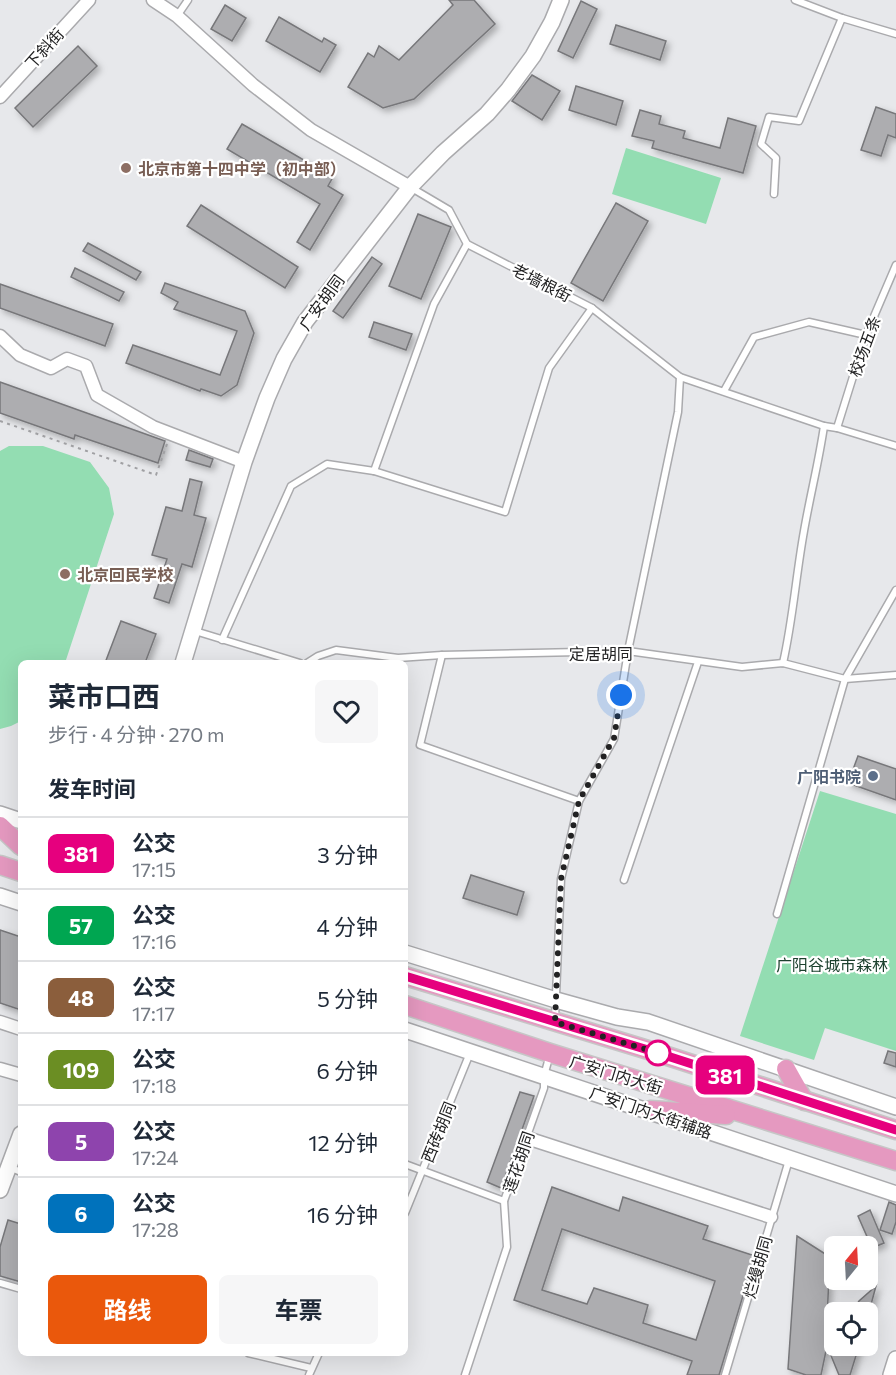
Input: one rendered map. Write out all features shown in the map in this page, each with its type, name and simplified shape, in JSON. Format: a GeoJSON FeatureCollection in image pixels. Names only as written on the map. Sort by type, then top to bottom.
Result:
{"type":"FeatureCollection","features":[{"type":"Feature","properties":{"kind":"main road"},"geometry":{"type":"LineString","coordinates":[[0,826],[18,843]]}},
{"type":"Feature","properties":{"kind":"main road"},"geometry":{"type":"LineString","coordinates":[[0,839],[18,845]]}},
{"type":"Feature","properties":{"kind":"main road"},"geometry":{"type":"LineString","coordinates":[[0,865],[18,871]]}},
{"type":"Feature","properties":{"kind":"main road","name":"广安门内大街"},"geometry":{"type":"LineString","coordinates":[[408,977],[896,1130]]}},
{"type":"Feature","properties":{"kind":"main road","name":"广安门内大街"},"geometry":{"type":"LineString","coordinates":[[408,1006],[550,1053],[896,1161]]}},
{"type":"Feature","properties":{"kind":"main road"},"geometry":{"type":"LineString","coordinates":[[786,1069],[804,1101]]}},
{"type":"Feature","properties":{"kind":"main road"},"geometry":{"type":"LineString","coordinates":[[650,1110],[752,1116]]}},
{"type":"Feature","properties":{"kind":"street","name":"下斜街"},"geometry":{"type":"LineString","coordinates":[[0,97],[88,0]]}},
{"type":"Feature","properties":{"kind":"street"},"geometry":{"type":"LineString","coordinates":[[153,0],[177,16],[253,85],[311,130],[410,187]]}},
{"type":"Feature","properties":{"kind":"street","name":"广安胡同"},"geometry":{"type":"LineString","coordinates":[[184,660],[244,462],[284,358],[305,322],[410,187],[443,153],[487,114],[508,90],[533,56],[561,0]]}},
{"type":"Feature","properties":{"kind":"street"},"geometry":{"type":"LineString","coordinates":[[0,336],[20,355],[51,368],[67,360],[86,366],[97,395],[153,428],[244,462]]}},
{"type":"Feature","properties":{"kind":"street"},"geometry":{"type":"LineString","coordinates":[[0,814],[18,820]]}},
{"type":"Feature","properties":{"kind":"street"},"geometry":{"type":"LineString","coordinates":[[0,896],[18,902]]}},
{"type":"Feature","properties":{"kind":"street"},"geometry":{"type":"LineString","coordinates":[[408,954],[556,1000],[617,1017],[648,1022],[896,1107]]}},
{"type":"Feature","properties":{"kind":"street"},"geometry":{"type":"LineString","coordinates":[[0,1022],[18,1028]]}},
{"type":"Feature","properties":{"kind":"street","name":"广安门内大街辅路"},"geometry":{"type":"LineString","coordinates":[[408,1031],[896,1194]]}},
{"type":"Feature","properties":{"kind":"street"},"geometry":{"type":"LineString","coordinates":[[0,1069],[18,1074]]}},
{"type":"Feature","properties":{"kind":"street"},"geometry":{"type":"LineString","coordinates":[[526,1138],[771,1217]]}},
{"type":"Feature","properties":{"kind":"street"},"geometry":{"type":"LineString","coordinates":[[0,1190],[18,1143]]}},
{"type":"Feature","properties":{"kind":"street"},"geometry":{"type":"LineString","coordinates":[[891,1375],[896,1359]]}},
{"type":"Feature","properties":{"kind":"lane"},"geometry":{"type":"LineString","coordinates":[[177,16],[188,0]]}},
{"type":"Feature","properties":{"kind":"lane"},"geometry":{"type":"LineString","coordinates":[[795,0],[842,18],[896,34]]}},
{"type":"Feature","properties":{"kind":"lane"},"geometry":{"type":"LineString","coordinates":[[774,194],[776,158],[761,144],[769,117],[799,121],[842,18]]}},
{"type":"Feature","properties":{"kind":"lane"},"geometry":{"type":"LineString","coordinates":[[374,471],[434,304],[467,244],[449,210],[410,187]]}},
{"type":"Feature","properties":{"kind":"lane","name":"老墙根街"},"geometry":{"type":"LineString","coordinates":[[467,244],[592,308],[680,377]]}},
{"type":"Feature","properties":{"kind":"lane","name":"校场五条"},"geometry":{"type":"LineString","coordinates":[[837,428],[866,335],[896,265]]}},
{"type":"Feature","properties":{"kind":"lane"},"geometry":{"type":"LineString","coordinates":[[222,640],[291,486],[327,464],[374,471],[505,512],[549,368],[592,308]]}},
{"type":"Feature","properties":{"kind":"lane"},"geometry":{"type":"LineString","coordinates":[[724,391],[754,337],[809,322],[866,335]]}},
{"type":"Feature","properties":{"kind":"lane"},"geometry":{"type":"LineString","coordinates":[[555,1022],[561,879],[579,801],[614,738],[628,651],[678,412],[680,377],[824,426],[896,446]]}},
{"type":"Feature","properties":{"kind":"lane"},"geometry":{"type":"LineString","coordinates":[[783,663],[804,529],[824,426]]}},
{"type":"Feature","properties":{"kind":"lane"},"geometry":{"type":"LineString","coordinates":[[777,914],[845,679],[896,590]]}},
{"type":"Feature","properties":{"kind":"lane"},"geometry":{"type":"LineString","coordinates":[[194,631],[290,660]]}},
{"type":"Feature","properties":{"kind":"lane","name":"定居胡同"},"geometry":{"type":"LineString","coordinates":[[312,660],[336,650],[398,658],[628,651],[742,667],[783,663],[845,679],[896,675]]}},
{"type":"Feature","properties":{"kind":"lane"},"geometry":{"type":"LineString","coordinates":[[442,655],[420,745],[579,801]]}},
{"type":"Feature","properties":{"kind":"lane"},"geometry":{"type":"LineString","coordinates":[[624,880],[698,662]]}},
{"type":"Feature","properties":{"kind":"lane","name":"西砖胡同"},"geometry":{"type":"LineString","coordinates":[[408,1206],[471,1051]]}},
{"type":"Feature","properties":{"kind":"lane","name":"莲花胡同"},"geometry":{"type":"LineString","coordinates":[[465,1375],[507,1247],[504,1201],[544,1088],[544,1076],[550,1053]]}},
{"type":"Feature","properties":{"kind":"lane","name":"烂缦胡同"},"geometry":{"type":"LineString","coordinates":[[725,1375],[789,1159]]}},
{"type":"Feature","properties":{"kind":"lane"},"geometry":{"type":"LineString","coordinates":[[408,1165],[504,1201]]}},
{"type":"Feature","properties":{"kind":"lane"},"geometry":{"type":"LineString","coordinates":[[0,1283],[18,1288]]}},
{"type":"Feature","properties":{"kind":"lane"},"geometry":{"type":"LineString","coordinates":[[258,1356],[310,1372],[318,1356]]}},
{"type":"Feature","properties":{"kind":"path"},"geometry":{"type":"LineString","coordinates":[[0,421],[156,475],[170,434]]}},
{"type":"Feature","properties":{"kind":"green space"},"geometry":{"type":"Polygon","coordinates":[[[626,148],[721,178],[706,224],[612,194],[626,148]]]}},
{"type":"Feature","properties":{"kind":"green space"},"geometry":{"type":"Polygon","coordinates":[[[9,446],[43,446],[90,462],[109,488],[114,514],[66,660],[18,660],[18,722],[0,729],[0,451],[9,446]]]}},
{"type":"Feature","properties":{"kind":"green space","name":"广阳谷城市森林"},"geometry":{"type":"Polygon","coordinates":[[[820,791],[896,814],[896,1051],[825,1028],[814,1060],[740,1036],[820,791]]]}},
{"type":"Feature","properties":{"kind":"building"},"geometry":{"type":"Polygon","coordinates":[[[449,0],[474,0],[495,24],[414,99],[383,108],[348,87],[368,53],[374,57],[379,46],[399,60],[453,5],[449,0]]]}},
{"type":"Feature","properties":{"kind":"building"},"geometry":{"type":"Polygon","coordinates":[[[581,1],[597,9],[573,58],[558,51],[581,1]]]}},
{"type":"Feature","properties":{"kind":"building"},"geometry":{"type":"Polygon","coordinates":[[[225,5],[246,18],[232,41],[211,29],[225,5]]]}},
{"type":"Feature","properties":{"kind":"building"},"geometry":{"type":"Polygon","coordinates":[[[279,17],[322,42],[324,38],[336,45],[320,72],[266,41],[279,17]]]}},
{"type":"Feature","properties":{"kind":"building"},"geometry":{"type":"Polygon","coordinates":[[[616,25],[666,41],[660,60],[610,44],[616,25]]]}},
{"type":"Feature","properties":{"kind":"building"},"geometry":{"type":"Polygon","coordinates":[[[78,46],[97,66],[33,127],[15,108],[78,46]]]}},
{"type":"Feature","properties":{"kind":"building"},"geometry":{"type":"Polygon","coordinates":[[[532,75],[560,91],[542,120],[512,101],[532,75]]]}},
{"type":"Feature","properties":{"kind":"building"},"geometry":{"type":"Polygon","coordinates":[[[576,86],[623,101],[616,125],[569,110],[576,86]]]}},
{"type":"Feature","properties":{"kind":"building"},"geometry":{"type":"Polygon","coordinates":[[[876,107],[896,114],[896,138],[888,135],[881,156],[861,150],[876,107]]]}},
{"type":"Feature","properties":{"kind":"building"},"geometry":{"type":"Polygon","coordinates":[[[640,110],[661,116],[659,124],[685,131],[683,138],[720,148],[728,118],[756,126],[743,173],[652,148],[654,141],[632,136],[640,110]]]}},
{"type":"Feature","properties":{"kind":"building"},"geometry":{"type":"Polygon","coordinates":[[[242,124],[333,177],[328,186],[343,195],[310,250],[297,242],[320,204],[227,149],[242,124]]]}},
{"type":"Feature","properties":{"kind":"building"},"geometry":{"type":"Polygon","coordinates":[[[616,203],[648,221],[603,301],[571,283],[616,203]]]}},
{"type":"Feature","properties":{"kind":"building"},"geometry":{"type":"Polygon","coordinates":[[[201,205],[298,267],[285,288],[187,226],[201,205]]]}},
{"type":"Feature","properties":{"kind":"building"},"geometry":{"type":"Polygon","coordinates":[[[418,214],[451,227],[421,299],[389,286],[418,214]]]}},
{"type":"Feature","properties":{"kind":"building"},"geometry":{"type":"Polygon","coordinates":[[[88,243],[141,272],[136,280],[83,251],[88,243]]]}},
{"type":"Feature","properties":{"kind":"building"},"geometry":{"type":"Polygon","coordinates":[[[372,257],[382,264],[343,318],[333,311],[372,257]]]}},
{"type":"Feature","properties":{"kind":"building"},"geometry":{"type":"Polygon","coordinates":[[[75,268],[124,292],[119,301],[71,277],[75,268]]]}},
{"type":"Feature","properties":{"kind":"building"},"geometry":{"type":"Polygon","coordinates":[[[165,283],[245,311],[254,333],[237,385],[221,396],[201,389],[200,391],[126,363],[133,345],[220,375],[237,331],[174,309],[178,302],[161,293],[165,283]]]}},
{"type":"Feature","properties":{"kind":"building"},"geometry":{"type":"Polygon","coordinates":[[[0,284],[113,324],[105,346],[0,308],[0,284]]]}},
{"type":"Feature","properties":{"kind":"building"},"geometry":{"type":"Polygon","coordinates":[[[374,322],[412,334],[406,350],[369,337],[374,322]]]}},
{"type":"Feature","properties":{"kind":"building"},"geometry":{"type":"Polygon","coordinates":[[[0,382],[165,441],[158,463],[75,435],[74,439],[0,413],[0,382]]]}},
{"type":"Feature","properties":{"kind":"building"},"geometry":{"type":"Polygon","coordinates":[[[189,450],[213,459],[210,467],[186,460],[189,450]]]}},
{"type":"Feature","properties":{"kind":"building"},"geometry":{"type":"Polygon","coordinates":[[[190,479],[202,482],[194,515],[206,518],[192,567],[182,564],[169,603],[154,598],[167,559],[152,555],[166,507],[182,511],[190,479]]]}},
{"type":"Feature","properties":{"kind":"building"},"geometry":{"type":"Polygon","coordinates":[[[121,621],[156,634],[146,660],[106,660],[121,621]]]}},
{"type":"Feature","properties":{"kind":"building","name":"广阳书院"},"geometry":{"type":"Polygon","coordinates":[[[858,756],[896,769],[896,800],[848,783],[858,756]]]}},
{"type":"Feature","properties":{"kind":"building"},"geometry":{"type":"Polygon","coordinates":[[[471,875],[524,892],[517,915],[463,898],[471,875]]]}},
{"type":"Feature","properties":{"kind":"building"},"geometry":{"type":"Polygon","coordinates":[[[0,930],[18,936],[18,1009],[0,1003],[0,930]]]}},
{"type":"Feature","properties":{"kind":"building"},"geometry":{"type":"Polygon","coordinates":[[[888,1051],[896,1053],[896,1067],[884,1063],[888,1051]]]}},
{"type":"Feature","properties":{"kind":"building"},"geometry":{"type":"Polygon","coordinates":[[[520,1092],[534,1096],[501,1188],[487,1182],[520,1092]]]}},
{"type":"Feature","properties":{"kind":"building"},"geometry":{"type":"Polygon","coordinates":[[[552,1187],[619,1211],[623,1197],[708,1226],[703,1239],[755,1256],[719,1375],[687,1375],[692,1361],[514,1300],[552,1187]],[[562,1229],[542,1290],[587,1304],[594,1288],[648,1305],[643,1323],[696,1340],[715,1281],[562,1229]]]}},
{"type":"Feature","properties":{"kind":"building"},"geometry":{"type":"Polygon","coordinates":[[[889,1202],[896,1205],[896,1222],[892,1234],[880,1230],[889,1202]]]}},
{"type":"Feature","properties":{"kind":"building"},"geometry":{"type":"Polygon","coordinates":[[[870,1210],[884,1243],[878,1246],[878,1236],[867,1236],[858,1216],[870,1210]]]}},
{"type":"Feature","properties":{"kind":"building"},"geometry":{"type":"Polygon","coordinates":[[[8,1220],[18,1223],[18,1281],[0,1276],[0,1247],[8,1220]]]}},
{"type":"Feature","properties":{"kind":"building"},"geometry":{"type":"Polygon","coordinates":[[[797,1236],[824,1253],[824,1290],[828,1290],[828,1302],[824,1302],[825,1356],[821,1375],[806,1375],[788,1369],[797,1236]]]}},
{"type":"Feature","properties":{"kind":"building"},"geometry":{"type":"Polygon","coordinates":[[[871,1290],[875,1290],[872,1302],[859,1301],[871,1290]]]}},
{"type":"Feature","properties":{"kind":"building"},"geometry":{"type":"Polygon","coordinates":[[[831,1356],[856,1356],[850,1375],[839,1375],[831,1356]]]}},
{"type":"Feature","properties":{"kind":"bus line","name":"381"},"geometry":{"type":"LineString","coordinates":[[408,977],[658,1053],[896,1130]]}},
{"type":"Feature","properties":{"kind":"place","name":"北京市第十四中学（初中部）"},"geometry":{"type":"Point","coordinates":[126,168]}},
{"type":"Feature","properties":{"kind":"place","name":"北京回民学校"},"geometry":{"type":"Point","coordinates":[65,574]}},
{"type":"Feature","properties":{"kind":"place","name":"广阳书院"},"geometry":{"type":"Point","coordinates":[873,776]}},
{"type":"Feature","properties":{"kind":"route"},"geometry":{"type":"LineString","coordinates":[[621,695],[614,738],[579,801],[561,879],[555,1022],[658,1053]]}}]}
